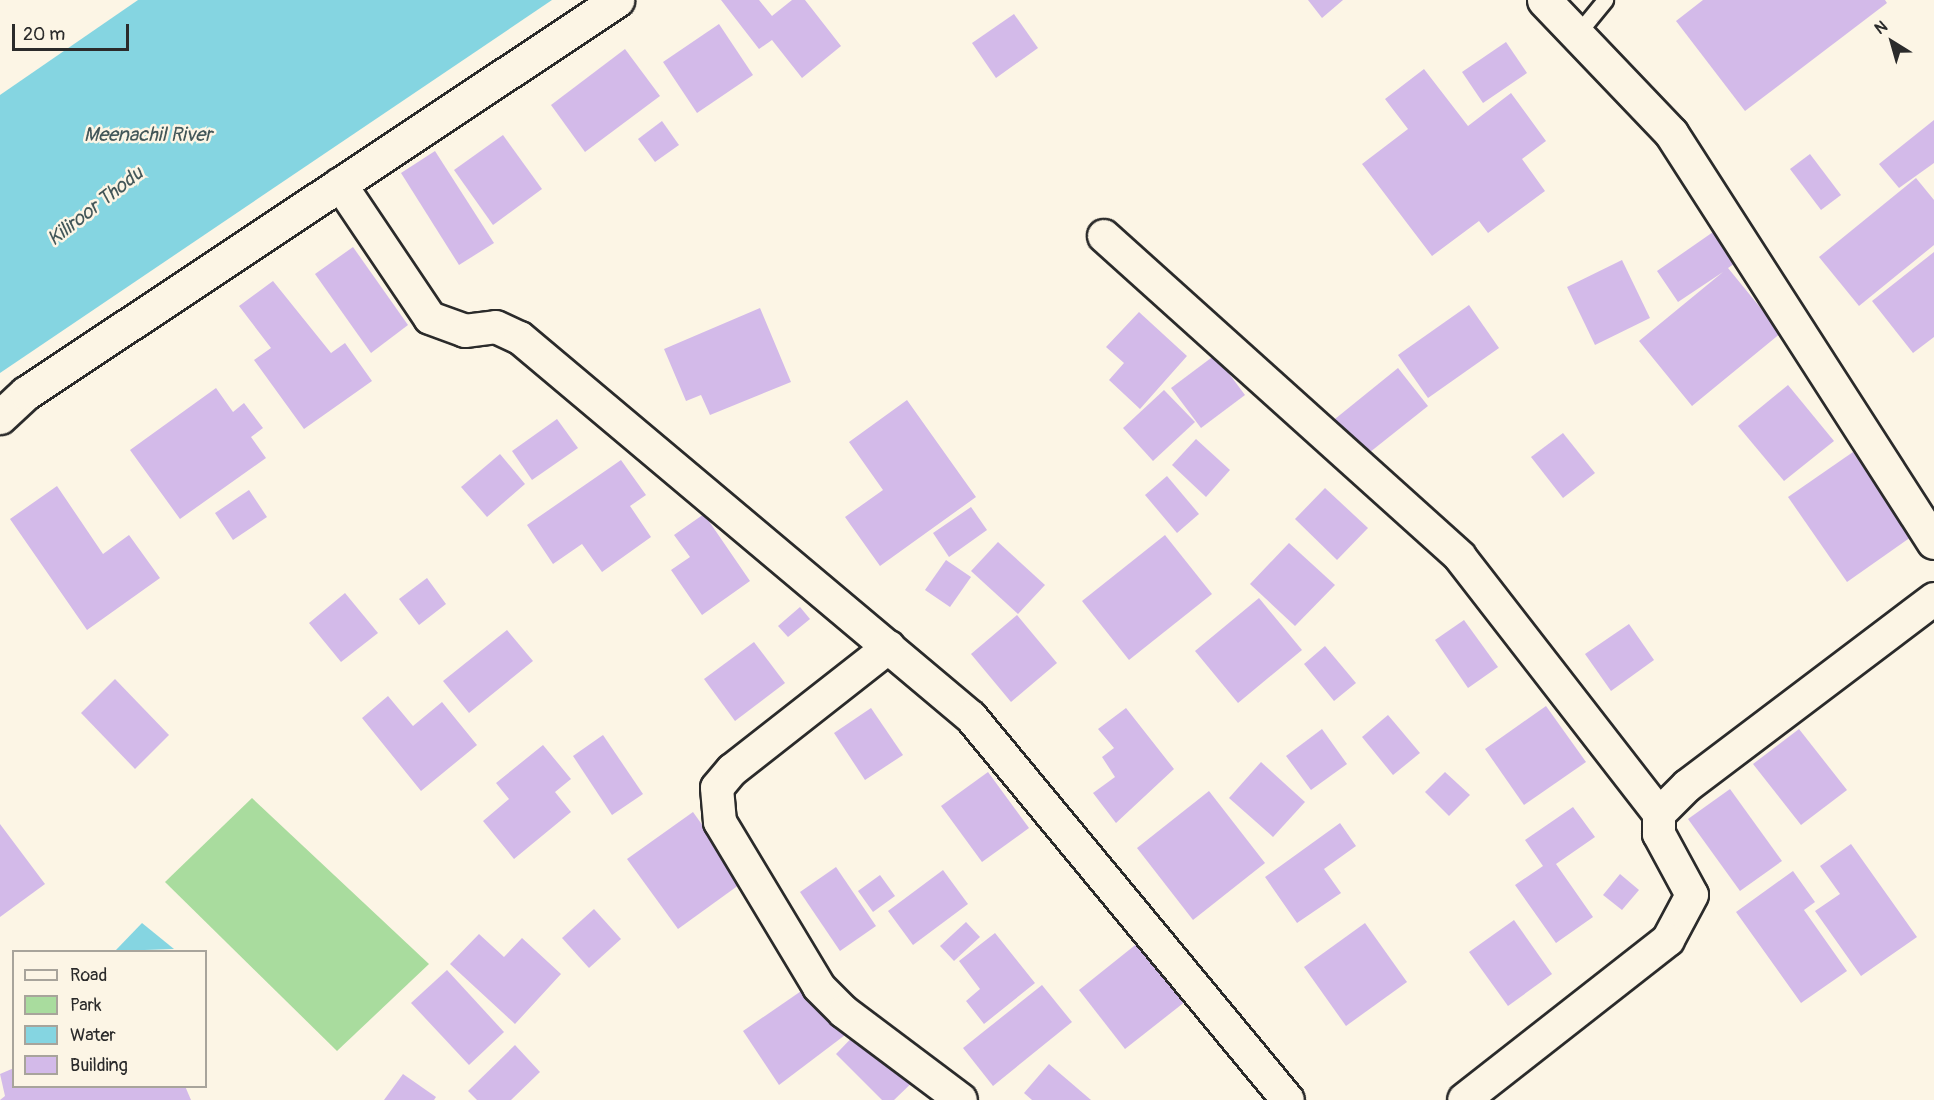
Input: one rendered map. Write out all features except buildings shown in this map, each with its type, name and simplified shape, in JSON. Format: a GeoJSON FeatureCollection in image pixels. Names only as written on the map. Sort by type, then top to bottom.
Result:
{"type":"FeatureCollection","features":[{"type":"Feature","properties":{"kind":"main road"},"geometry":{"type":"LineString","coordinates":[[0,417],[26,393],[617,0]]}},
{"type":"Feature","properties":{"kind":"main road"},"geometry":{"type":"LineString","coordinates":[[1544,0],[1578,33],[1671,134],[1932,536]]}},
{"type":"Feature","properties":{"kind":"street"},"geometry":{"type":"LineString","coordinates":[[340,184],[430,318],[465,331],[496,327],[520,338],[971,717],[1288,1100]]}},
{"type":"Feature","properties":{"kind":"street"},"geometry":{"type":"LineString","coordinates":[[1104,236],[1460,557],[1659,814],[1659,834],[1692,895],[1668,940],[1464,1100]]}},
{"type":"Feature","properties":{"kind":"street"},"geometry":{"type":"LineString","coordinates":[[1659,814],[1687,786],[1934,599]]}},
{"type":"Feature","properties":{"kind":"street"},"geometry":{"type":"LineString","coordinates":[[888,647],[732,770],[717,788],[720,822],[819,987],[844,1012],[961,1100]]}},
{"type":"Feature","properties":{"kind":"lane"},"geometry":{"type":"LineString","coordinates":[[1578,33],[1605,0]]}},
{"type":"Feature","properties":{"kind":"green space"},"geometry":{"type":"Polygon","coordinates":[[[252,798],[429,964],[337,1051],[165,882],[252,798]]]}},
{"type":"Feature","properties":{"kind":"water","name":"Meenachil River"},"geometry":{"type":"Polygon","coordinates":[[[138,0],[552,0],[0,373],[0,95],[138,0]]]}},
{"type":"Feature","properties":{"kind":"water"},"geometry":{"type":"Polygon","coordinates":[[[142,923],[174,949],[144,950],[116,950],[142,923]]]}},
{"type":"Feature","properties":{"kind":"water label","name":"Kiliroor Thodu"},"geometry":{"type":"Point","coordinates":[95,206]}}]}
